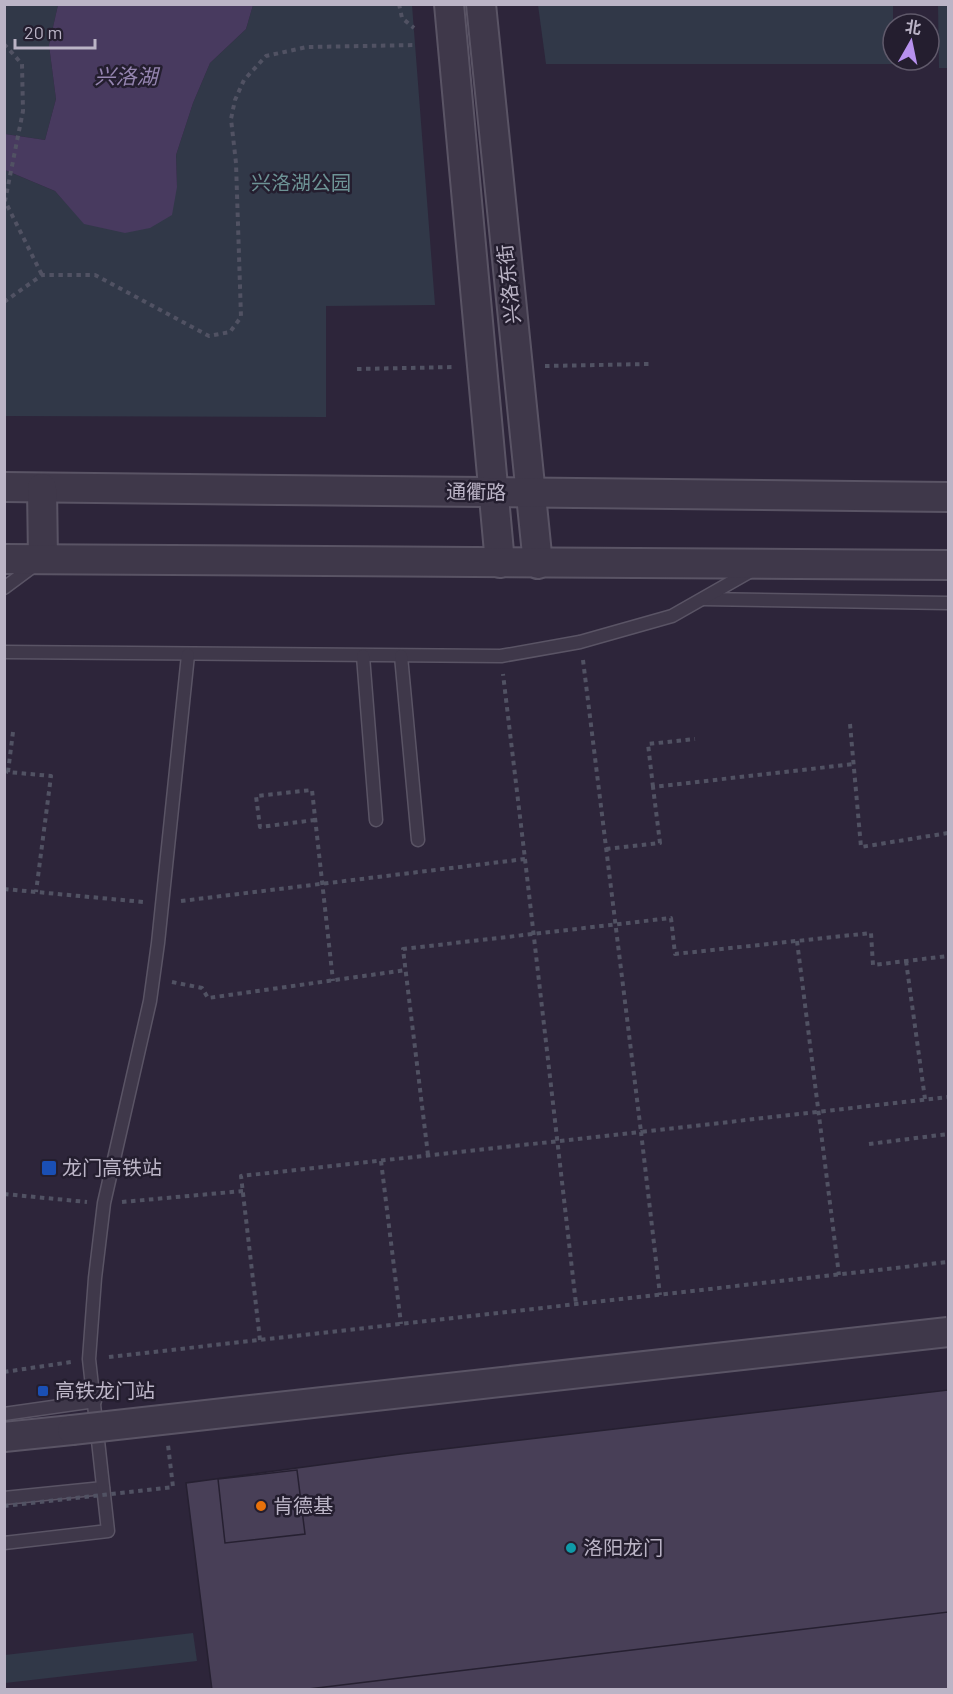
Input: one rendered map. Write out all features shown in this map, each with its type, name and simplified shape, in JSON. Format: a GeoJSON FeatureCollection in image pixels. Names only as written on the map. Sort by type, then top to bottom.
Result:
{"type":"FeatureCollection","features":[{"type":"Feature","properties":{"kind":"street","name":"兴洛东街"},"geometry":{"type":"LineString","coordinates":[[449,4],[500,563]]}},
{"type":"Feature","properties":{"kind":"street","name":"兴洛东街"},"geometry":{"type":"LineString","coordinates":[[481,4],[538,564]]}},
{"type":"Feature","properties":{"kind":"street","name":"通衢路"},"geometry":{"type":"LineString","coordinates":[[4,487],[948,497]]}},
{"type":"Feature","properties":{"kind":"street"},"geometry":{"type":"LineString","coordinates":[[42,488],[43,559]]}},
{"type":"Feature","properties":{"kind":"street"},"geometry":{"type":"LineString","coordinates":[[4,559],[761,566],[948,565]]}},
{"type":"Feature","properties":{"kind":"street"},"geometry":{"type":"LineString","coordinates":[[4,1437],[948,1332]]}},
{"type":"Feature","properties":{"kind":"lane"},"geometry":{"type":"LineString","coordinates":[[4,588],[43,559]]}},
{"type":"Feature","properties":{"kind":"lane"},"geometry":{"type":"LineString","coordinates":[[4,652],[501,656],[580,642],[672,616],[761,566]]}},
{"type":"Feature","properties":{"kind":"lane"},"geometry":{"type":"LineString","coordinates":[[701,599],[948,603]]}},
{"type":"Feature","properties":{"kind":"lane"},"geometry":{"type":"LineString","coordinates":[[4,1543],[108,1531],[89,1359],[104,1203],[153,979],[188,655]]}},
{"type":"Feature","properties":{"kind":"lane"},"geometry":{"type":"LineString","coordinates":[[363,656],[376,820]]}},
{"type":"Feature","properties":{"kind":"lane"},"geometry":{"type":"LineString","coordinates":[[401,656],[418,840]]}},
{"type":"Feature","properties":{"kind":"lane"},"geometry":{"type":"LineString","coordinates":[[4,1414],[95,1401]]}},
{"type":"Feature","properties":{"kind":"lane"},"geometry":{"type":"LineString","coordinates":[[4,1498],[103,1488]]}},
{"type":"Feature","properties":{"kind":"path"},"geometry":{"type":"LineString","coordinates":[[399,4],[402,18],[414,28]]}},
{"type":"Feature","properties":{"kind":"path"},"geometry":{"type":"LineString","coordinates":[[4,44],[22,64],[24,111],[5,201],[42,275]]}},
{"type":"Feature","properties":{"kind":"path"},"geometry":{"type":"LineString","coordinates":[[4,302],[42,275],[95,275],[209,336],[230,332],[241,317],[236,163],[231,118],[235,99],[244,80],[266,56],[307,47],[415,45]]}},
{"type":"Feature","properties":{"kind":"path"},"geometry":{"type":"LineString","coordinates":[[545,366],[649,364]]}},
{"type":"Feature","properties":{"kind":"path"},"geometry":{"type":"LineString","coordinates":[[357,369],[457,367]]}},
{"type":"Feature","properties":{"kind":"path"},"geometry":{"type":"LineString","coordinates":[[580,642],[660,1295]]}},
{"type":"Feature","properties":{"kind":"path"},"geometry":{"type":"LineString","coordinates":[[501,656],[576,1304]]}},
{"type":"Feature","properties":{"kind":"path"},"geometry":{"type":"LineString","coordinates":[[850,724],[861,847],[948,834]]}},
{"type":"Feature","properties":{"kind":"path"},"geometry":{"type":"LineString","coordinates":[[13,732],[8,772],[51,777],[36,892]]}},
{"type":"Feature","properties":{"kind":"path"},"geometry":{"type":"LineString","coordinates":[[606,849],[660,843],[648,744],[695,739]]}},
{"type":"Feature","properties":{"kind":"path"},"geometry":{"type":"LineString","coordinates":[[653,787],[854,764]]}},
{"type":"Feature","properties":{"kind":"path"},"geometry":{"type":"LineString","coordinates":[[315,820],[260,826],[256,796],[312,790],[333,981]]}},
{"type":"Feature","properties":{"kind":"path"},"geometry":{"type":"LineString","coordinates":[[4,889],[162,904],[525,859]]}},
{"type":"Feature","properties":{"kind":"path"},"geometry":{"type":"LineString","coordinates":[[428,1155],[403,949],[671,918],[675,954],[871,933],[873,965],[948,956]]}},
{"type":"Feature","properties":{"kind":"path"},"geometry":{"type":"LineString","coordinates":[[797,941],[839,1275]]}},
{"type":"Feature","properties":{"kind":"path"},"geometry":{"type":"LineString","coordinates":[[906,961],[925,1099]]}},
{"type":"Feature","properties":{"kind":"path"},"geometry":{"type":"LineString","coordinates":[[153,979],[202,988],[208,998],[406,970]]}},
{"type":"Feature","properties":{"kind":"path"},"geometry":{"type":"LineString","coordinates":[[260,1340],[241,1176],[558,1142],[948,1096]]}},
{"type":"Feature","properties":{"kind":"path"},"geometry":{"type":"LineString","coordinates":[[869,1143],[948,1134]]}},
{"type":"Feature","properties":{"kind":"path"},"geometry":{"type":"LineString","coordinates":[[381,1161],[401,1324]]}},
{"type":"Feature","properties":{"kind":"path"},"geometry":{"type":"LineString","coordinates":[[4,1372],[89,1359],[948,1262]]}},
{"type":"Feature","properties":{"kind":"path"},"geometry":{"type":"LineString","coordinates":[[4,1506],[173,1487],[165,1420]]}},
{"type":"Feature","properties":{"kind":"green space"},"geometry":{"type":"Polygon","coordinates":[[[4,5],[58,5],[49,45],[56,99],[45,140],[5,134],[4,5]]]}},
{"type":"Feature","properties":{"kind":"green space","name":"兴洛湖公园"},"geometry":{"type":"Polygon","coordinates":[[[253,5],[412,5],[435,305],[326,306],[326,417],[5,416],[5,170],[55,191],[85,224],[177,187],[176,155],[193,103],[210,63],[246,29],[253,5]]]}},
{"type":"Feature","properties":{"kind":"green space"},"geometry":{"type":"Polygon","coordinates":[[[538,5],[893,5],[893,12],[881,12],[881,64],[546,64],[538,5]]]}},
{"type":"Feature","properties":{"kind":"green space"},"geometry":{"type":"Polygon","coordinates":[[[938,5],[948,5],[948,68],[941,68],[941,12],[938,12],[938,5]]]}},
{"type":"Feature","properties":{"kind":"green space"},"geometry":{"type":"Polygon","coordinates":[[[193,1633],[197,1661],[5,1683],[5,1655],[193,1633]]]}},
{"type":"Feature","properties":{"kind":"water","name":"兴洛湖"},"geometry":{"type":"Polygon","coordinates":[[[58,5],[253,5],[246,29],[210,63],[193,103],[176,155],[177,187],[172,215],[150,228],[125,233],[84,224],[55,191],[5,170],[5,134],[45,140],[56,99],[49,45],[58,5]]]}},
{"type":"Feature","properties":{"kind":"building","name":"洛阳龙门"},"geometry":{"type":"Polygon","coordinates":[[[948,1390],[948,1613],[325,1690],[212,1690],[186,1483],[401,1454],[948,1390]]]}},
{"type":"Feature","properties":{"kind":"building","name":"肯德基"},"geometry":{"type":"Polygon","coordinates":[[[297,1470],[305,1534],[225,1543],[218,1479],[297,1470]]]}},
{"type":"Feature","properties":{"kind":"building"},"geometry":{"type":"Polygon","coordinates":[[[948,1612],[948,1690],[300,1690],[772,1633],[948,1612]]]}},
{"type":"Feature","properties":{"kind":"place","name":"龙门高铁站"},"geometry":{"type":"Point","coordinates":[49,1168]}},
{"type":"Feature","properties":{"kind":"place","name":"高铁龙门站"},"geometry":{"type":"Point","coordinates":[43,1391]}},
{"type":"Feature","properties":{"kind":"place","name":"肯德基"},"geometry":{"type":"Point","coordinates":[261,1506]}},
{"type":"Feature","properties":{"kind":"place","name":"洛阳龙门"},"geometry":{"type":"Point","coordinates":[571,1548]}}]}
